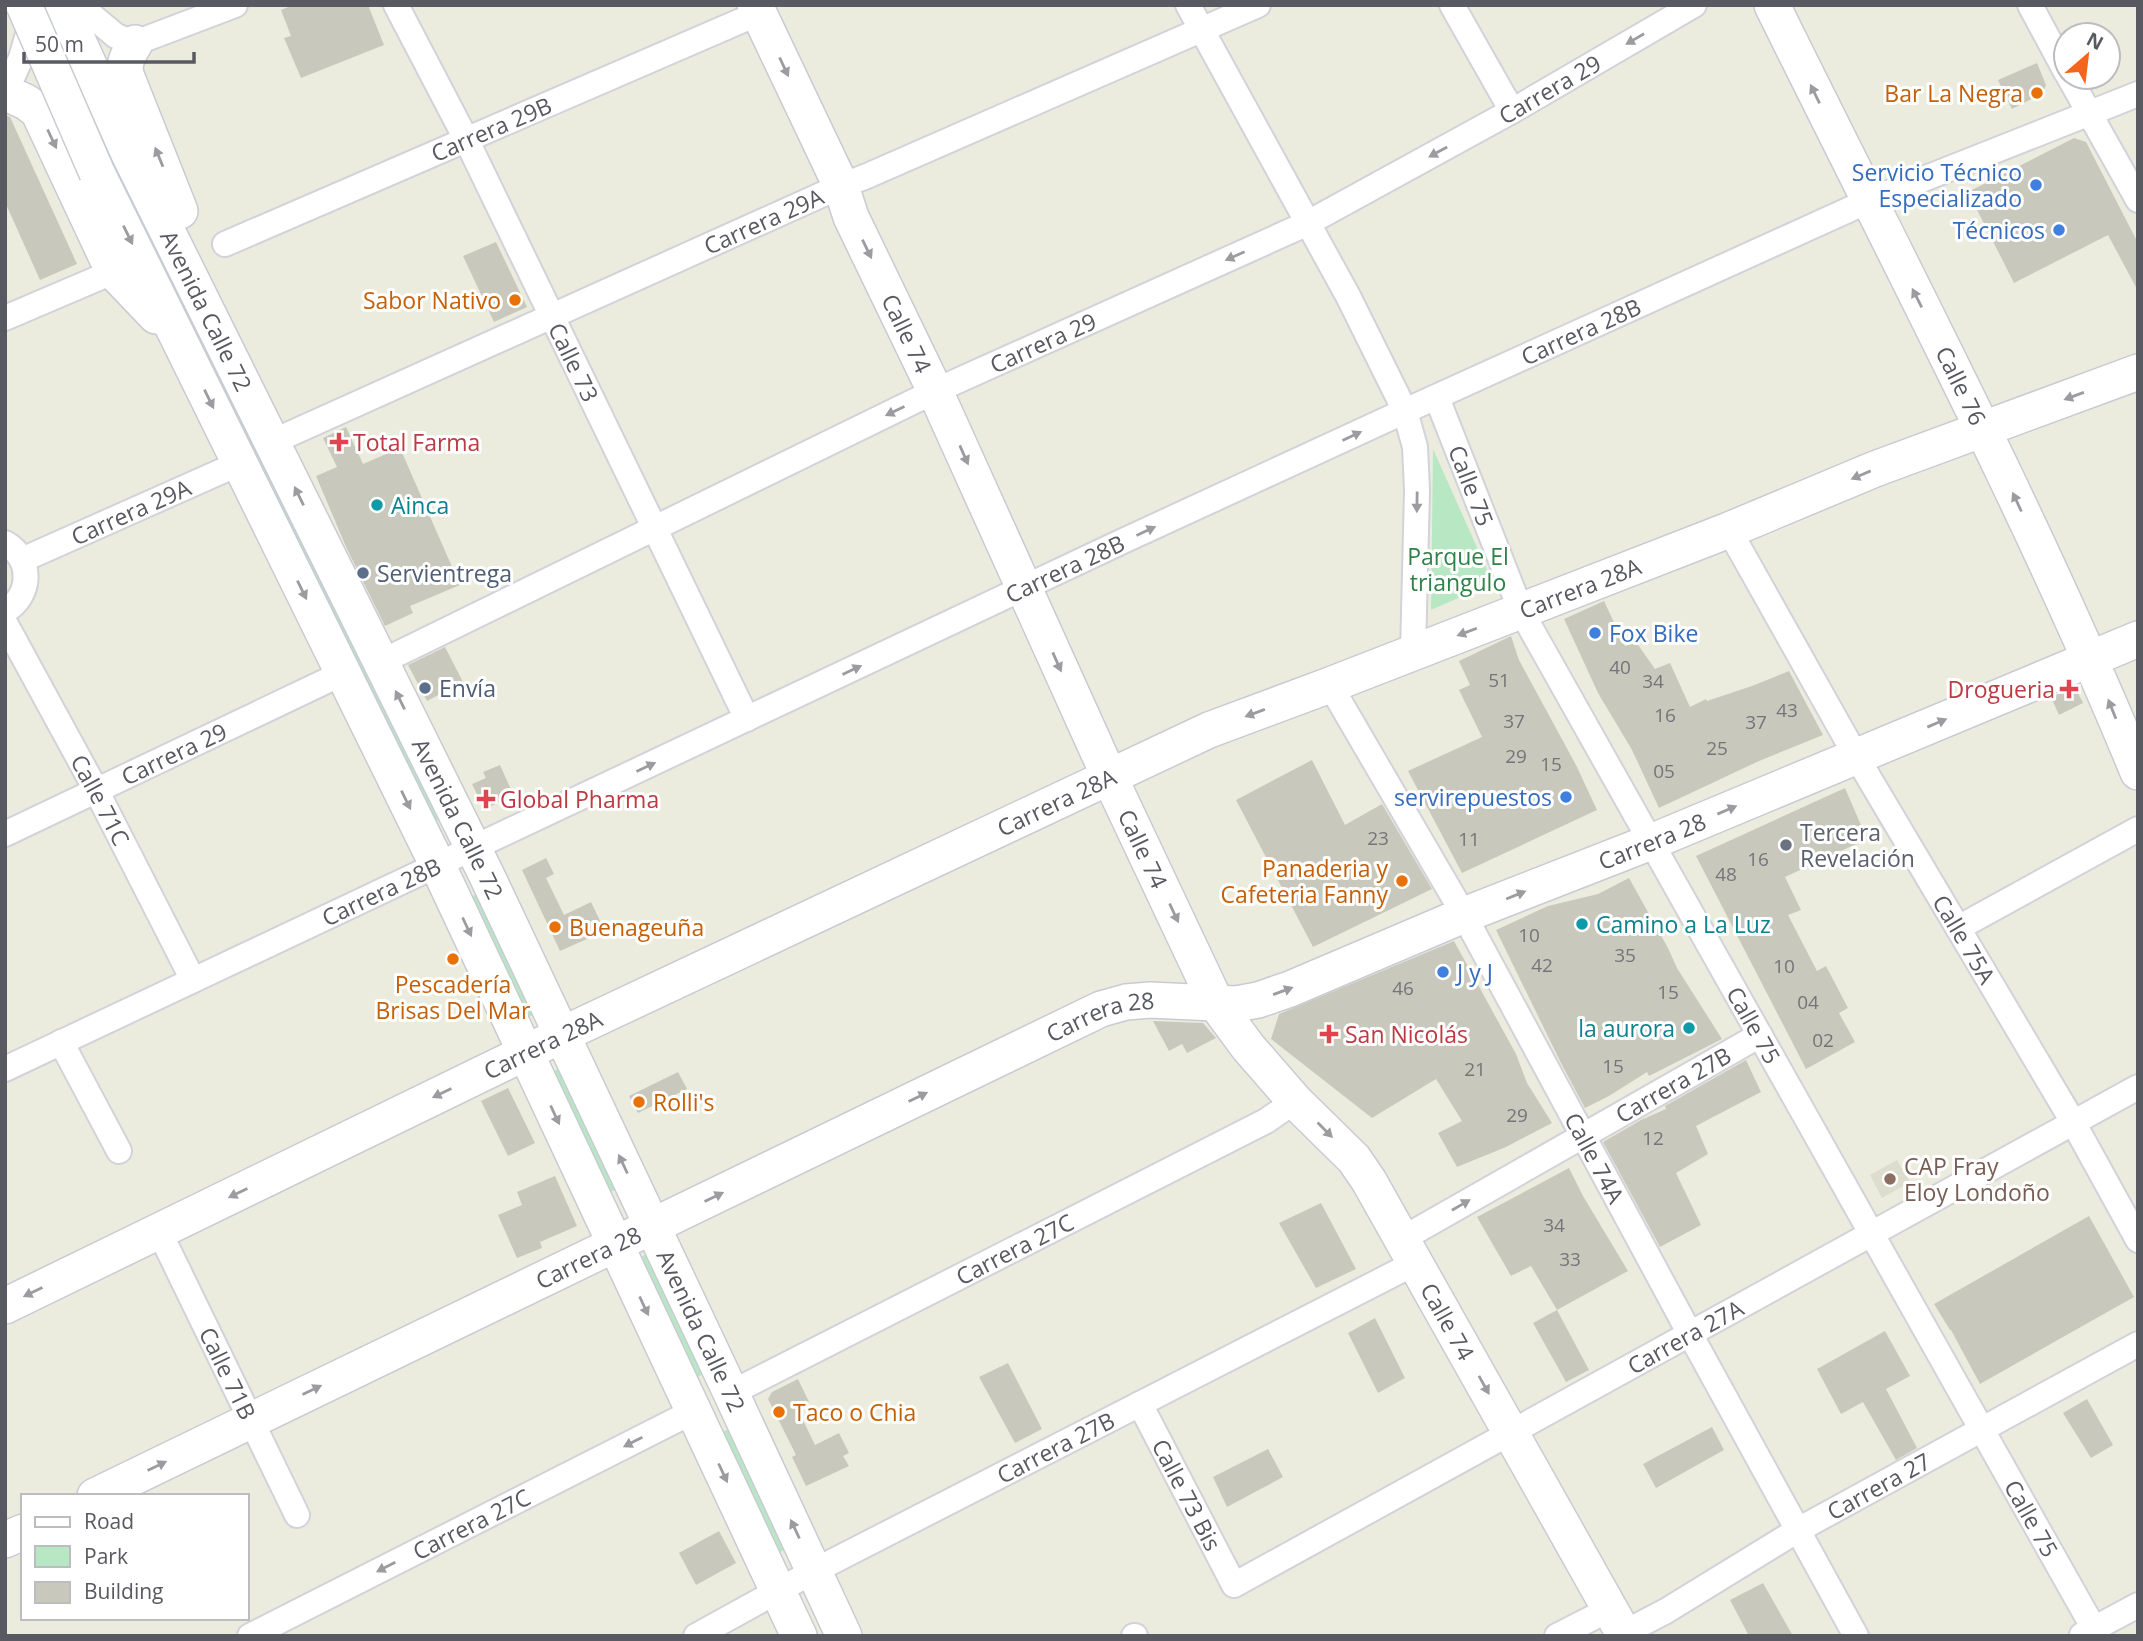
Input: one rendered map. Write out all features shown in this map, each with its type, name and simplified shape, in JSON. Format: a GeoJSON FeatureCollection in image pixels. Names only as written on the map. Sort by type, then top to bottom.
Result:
{"type":"FeatureCollection","features":[{"type":"Feature","properties":{"kind":"street","name":"Avenida Calle 72"},"geometry":{"type":"LineString","coordinates":[[24,5],[97,173],[438,866],[799,1636]]}},
{"type":"Feature","properties":{"kind":"street"},"geometry":{"type":"LineString","coordinates":[[42,5],[33,15],[6,93],[38,111],[113,271],[178,338]]}},
{"type":"Feature","properties":{"kind":"street","name":"Avenida Calle 72"},"geometry":{"type":"LineString","coordinates":[[62,5],[129,154],[473,849],[844,1636]]}},
{"type":"Feature","properties":{"kind":"street"},"geometry":{"type":"LineString","coordinates":[[79,5],[116,36],[135,43],[235,5]]}},
{"type":"Feature","properties":{"kind":"street","name":"Calle 73"},"geometry":{"type":"LineString","coordinates":[[396,5],[466,139],[747,719]]}},
{"type":"Feature","properties":{"kind":"street"},"geometry":{"type":"LineString","coordinates":[[1188,5],[1306,224],[1348,296],[1405,411],[1415,447],[1417,490],[1413,653]]}},
{"type":"Feature","properties":{"kind":"street","name":"Carrera 29A"},"geometry":{"type":"LineString","coordinates":[[272,442],[841,186],[1258,5]]}},
{"type":"Feature","properties":{"kind":"street"},"geometry":{"type":"LineString","coordinates":[[1452,5],[1512,111]]}},
{"type":"Feature","properties":{"kind":"street","name":"Carrera 29"},"geometry":{"type":"LineString","coordinates":[[381,662],[936,391],[1306,224],[1512,111],[1695,5]]}},
{"type":"Feature","properties":{"kind":"street","name":"Calle 76"},"geometry":{"type":"LineString","coordinates":[[1772,5],[1983,429],[2091,659],[2138,772]]}},
{"type":"Feature","properties":{"kind":"street"},"geometry":{"type":"LineString","coordinates":[[2030,5],[2052,46]]}},
{"type":"Feature","properties":{"kind":"street","name":"Carrera 29B"},"geometry":{"type":"LineString","coordinates":[[225,244],[757,9]]}},
{"type":"Feature","properties":{"kind":"street","name":"Calle 74"},"geometry":{"type":"LineString","coordinates":[[757,9],[841,186],[851,217],[936,391],[1023,589],[1217,1005],[1248,1047],[1295,1101],[1354,1159],[1369,1181],[1620,1626]]}},
{"type":"Feature","properties":{"kind":"street"},"geometry":{"type":"LineString","coordinates":[[135,43],[124,67],[195,257],[197,292]]}},
{"type":"Feature","properties":{"kind":"street"},"geometry":{"type":"LineString","coordinates":[[2077,91],[2138,200]]}},
{"type":"Feature","properties":{"kind":"street","name":"Carrera 28B"},"geometry":{"type":"LineString","coordinates":[[5,1069],[1405,411],[1868,201],[2138,94]]}},
{"type":"Feature","properties":{"kind":"street"},"geometry":{"type":"LineString","coordinates":[[5,318],[101,277]]}},
{"type":"Feature","properties":{"kind":"street","name":"Carrera 28A"},"geometry":{"type":"LineString","coordinates":[[5,1306],[562,1035],[1209,730],[1729,530],[1875,470],[2138,372]]}},
{"type":"Feature","properties":{"kind":"street","name":"Calle 75"},"geometry":{"type":"LineString","coordinates":[[1437,398],[1521,611],[1982,1430],[2091,1633]]}},
{"type":"Feature","properties":{"kind":"street","name":"Carrera 29A"},"geometry":{"type":"LineString","coordinates":[[14,552],[240,463]]}},
{"type":"Feature","properties":{"kind":"street","name":"Calle 75A"},"geometry":{"type":"LineString","coordinates":[[1729,530],[1856,756],[2073,1122],[2138,1240]]}},
{"type":"Feature","properties":{"kind":"street"},"geometry":{"type":"LineString","coordinates":[[5,611],[15,606],[24,592],[27,576],[14,552]]}},
{"type":"Feature","properties":{"kind":"street","name":"Calle 71C"},"geometry":{"type":"LineString","coordinates":[[5,623],[96,790],[193,980]]}},
{"type":"Feature","properties":{"kind":"street","name":"Carrera 28"},"geometry":{"type":"LineString","coordinates":[[99,1494],[1101,1009],[1126,1002],[1150,1000],[1236,1004],[1290,989],[2138,639]]}},
{"type":"Feature","properties":{"kind":"street","name":"Carrera 29"},"geometry":{"type":"LineString","coordinates":[[5,834],[343,673]]}},
{"type":"Feature","properties":{"kind":"street","name":"Calle 74A"},"geometry":{"type":"LineString","coordinates":[[1330,685],[1464,915],[1856,1636]]}},
{"type":"Feature","properties":{"kind":"street"},"geometry":{"type":"LineString","coordinates":[[1958,928],[2138,829]]}},
{"type":"Feature","properties":{"kind":"street","name":"Carrera 27B"},"geometry":{"type":"LineString","coordinates":[[696,1636],[814,1571],[1140,1404],[1409,1251],[1583,1136],[1760,1035]]}},
{"type":"Feature","properties":{"kind":"street"},"geometry":{"type":"LineString","coordinates":[[61,1042],[119,1152]]}},
{"type":"Feature","properties":{"kind":"street","name":"Carrera 27A"},"geometry":{"type":"LineString","coordinates":[[1234,1585],[2138,1087]]}},
{"type":"Feature","properties":{"kind":"street","name":"Carrera 27C"},"geometry":{"type":"LineString","coordinates":[[731,1393],[1266,1121],[1295,1101]]}},
{"type":"Feature","properties":{"kind":"street","name":"Calle 71B"},"geometry":{"type":"LineString","coordinates":[[159,1231],[297,1515]]}},
{"type":"Feature","properties":{"kind":"street","name":"Carrera 27"},"geometry":{"type":"LineString","coordinates":[[1557,1636],[1620,1626],[1666,1611],[1798,1530],[2138,1344]]}},
{"type":"Feature","properties":{"kind":"street","name":"Calle 73 Bis"},"geometry":{"type":"LineString","coordinates":[[1140,1404],[1234,1585]]}},
{"type":"Feature","properties":{"kind":"street","name":"Carrera 27C"},"geometry":{"type":"LineString","coordinates":[[250,1636],[694,1412]]}},
{"type":"Feature","properties":{"kind":"street"},"geometry":{"type":"LineString","coordinates":[[5,1540],[21,1533]]}},
{"type":"Feature","properties":{"kind":"street"},"geometry":{"type":"LineString","coordinates":[[2091,1633],[2138,1605]]}},
{"type":"Feature","properties":{"kind":"shaded area","name":"CAP Fray Eloy Londoño"},"geometry":{"type":"Polygon","coordinates":[[[1897,1160],[1910,1182],[1882,1198],[1870,1175],[1897,1160]]]}},
{"type":"Feature","properties":{"kind":"green space"},"geometry":{"type":"Polygon","coordinates":[[[211,349],[443,818],[430,824],[203,353],[211,349]]]}},
{"type":"Feature","properties":{"kind":"green space","name":"Parque El triangulo"},"geometry":{"type":"Polygon","coordinates":[[[1433,449],[1493,583],[1431,610],[1433,449]]]}},
{"type":"Feature","properties":{"kind":"green space"},"geometry":{"type":"Polygon","coordinates":[[[481,892],[539,1012],[524,1019],[466,899],[481,892]]]}},
{"type":"Feature","properties":{"kind":"green space"},"geometry":{"type":"Polygon","coordinates":[[[563,1066],[621,1187],[606,1194],[549,1074],[563,1066]]]}},
{"type":"Feature","properties":{"kind":"green space"},"geometry":{"type":"Polygon","coordinates":[[[651,1252],[708,1372],[693,1379],[636,1259],[651,1252]]]}},
{"type":"Feature","properties":{"kind":"green space"},"geometry":{"type":"Polygon","coordinates":[[[733,1427],[790,1548],[775,1554],[718,1434],[733,1427]]]}},
{"type":"Feature","properties":{"kind":"building"},"geometry":{"type":"Polygon","coordinates":[[[293,5],[368,5],[384,45],[301,78],[284,38],[291,36],[281,10],[293,5]]]}},
{"type":"Feature","properties":{"kind":"building"},"geometry":{"type":"Polygon","coordinates":[[[2037,63],[2046,85],[2043,93],[2012,109],[1998,80],[2037,63]]]}},
{"type":"Feature","properties":{"kind":"building"},"geometry":{"type":"Polygon","coordinates":[[[5,115],[10,117],[77,264],[40,280],[5,202],[5,115]]]}},
{"type":"Feature","properties":{"kind":"building"},"geometry":{"type":"Polygon","coordinates":[[[2074,138],[2086,142],[2138,243],[2138,291],[2108,235],[2014,283],[1968,192],[2074,138]]]}},
{"type":"Feature","properties":{"kind":"building"},"geometry":{"type":"Polygon","coordinates":[[[496,242],[527,307],[494,322],[463,256],[496,242]]]}},
{"type":"Feature","properties":{"kind":"building","name":"Ainca"},"geometry":{"type":"Polygon","coordinates":[[[346,427],[363,464],[400,448],[460,585],[410,606],[413,613],[385,626],[347,549],[316,476],[337,467],[323,438],[346,427]]]}},
{"type":"Feature","properties":{"kind":"building"},"geometry":{"type":"Polygon","coordinates":[[[1604,601],[1625,646],[1636,642],[1655,669],[1670,663],[1690,707],[1789,671],[1823,735],[1759,761],[1659,808],[1632,750],[1598,693],[1564,619],[1604,601]]]}},
{"type":"Feature","properties":{"kind":"building"},"geometry":{"type":"Polygon","coordinates":[[[1511,636],[1519,660],[1576,765],[1597,810],[1462,873],[1408,771],[1482,737],[1459,690],[1470,685],[1459,661],[1511,636]]]}},
{"type":"Feature","properties":{"kind":"building"},"geometry":{"type":"Polygon","coordinates":[[[445,647],[463,682],[427,701],[408,665],[445,647]]]}},
{"type":"Feature","properties":{"kind":"building"},"geometry":{"type":"Polygon","coordinates":[[[2075,687],[2083,703],[2059,715],[2051,697],[2075,687]]]}},
{"type":"Feature","properties":{"kind":"building"},"geometry":{"type":"Polygon","coordinates":[[[1312,760],[1345,825],[1382,804],[1432,889],[1313,947],[1236,800],[1312,760]]]}},
{"type":"Feature","properties":{"kind":"building"},"geometry":{"type":"Polygon","coordinates":[[[500,765],[514,796],[484,809],[472,784],[486,778],[483,772],[500,765]]]}},
{"type":"Feature","properties":{"kind":"building"},"geometry":{"type":"Polygon","coordinates":[[[1845,788],[1867,839],[1785,877],[1801,910],[1788,915],[1817,971],[1826,966],[1848,1008],[1839,1013],[1855,1042],[1806,1069],[1696,856],[1845,788]]]}},
{"type":"Feature","properties":{"kind":"building"},"geometry":{"type":"Polygon","coordinates":[[[546,858],[554,874],[546,878],[564,915],[591,902],[605,931],[560,951],[522,870],[546,858]]]}},
{"type":"Feature","properties":{"kind":"building"},"geometry":{"type":"Polygon","coordinates":[[[1629,878],[1677,968],[1722,1039],[1649,1076],[1647,1072],[1585,1108],[1496,930],[1548,906],[1598,894],[1629,878]]]}},
{"type":"Feature","properties":{"kind":"building"},"geometry":{"type":"Polygon","coordinates":[[[1454,941],[1516,1054],[1527,1083],[1552,1123],[1506,1147],[1457,1167],[1438,1133],[1462,1121],[1436,1079],[1372,1118],[1271,1039],[1279,1014],[1454,941]]]}},
{"type":"Feature","properties":{"kind":"building"},"geometry":{"type":"Polygon","coordinates":[[[1153,1021],[1203,1023],[1216,1038],[1187,1053],[1182,1044],[1169,1051],[1153,1021]]]}},
{"type":"Feature","properties":{"kind":"building"},"geometry":{"type":"Polygon","coordinates":[[[1746,1060],[1761,1092],[1696,1126],[1708,1154],[1676,1173],[1701,1225],[1660,1247],[1603,1142],[1666,1109],[1665,1106],[1746,1060]]]}},
{"type":"Feature","properties":{"kind":"building"},"geometry":{"type":"Polygon","coordinates":[[[678,1072],[687,1089],[638,1113],[629,1096],[678,1072]]]}},
{"type":"Feature","properties":{"kind":"building"},"geometry":{"type":"Polygon","coordinates":[[[508,1088],[535,1143],[508,1156],[481,1101],[508,1088]]]}},
{"type":"Feature","properties":{"kind":"building"},"geometry":{"type":"Polygon","coordinates":[[[1569,1168],[1628,1271],[1557,1310],[1531,1266],[1511,1276],[1477,1217],[1569,1168]]]}},
{"type":"Feature","properties":{"kind":"building"},"geometry":{"type":"Polygon","coordinates":[[[555,1176],[577,1226],[540,1242],[542,1248],[517,1258],[498,1215],[522,1205],[517,1192],[555,1176]]]}},
{"type":"Feature","properties":{"kind":"building"},"geometry":{"type":"Polygon","coordinates":[[[1321,1203],[1356,1269],[1316,1288],[1279,1223],[1321,1203]]]}},
{"type":"Feature","properties":{"kind":"building"},"geometry":{"type":"Polygon","coordinates":[[[2089,1216],[2134,1297],[1980,1384],[1934,1304],[2089,1216]]]}},
{"type":"Feature","properties":{"kind":"building"},"geometry":{"type":"Polygon","coordinates":[[[1557,1310],[1589,1370],[1566,1382],[1533,1323],[1557,1310]]]}},
{"type":"Feature","properties":{"kind":"building"},"geometry":{"type":"Polygon","coordinates":[[[1375,1318],[1405,1378],[1378,1393],[1348,1333],[1375,1318]]]}},
{"type":"Feature","properties":{"kind":"building"},"geometry":{"type":"Polygon","coordinates":[[[1885,1331],[1910,1376],[1886,1389],[1917,1448],[1896,1460],[1863,1402],[1841,1414],[1817,1369],[1885,1331]]]}},
{"type":"Feature","properties":{"kind":"building"},"geometry":{"type":"Polygon","coordinates":[[[1008,1363],[1042,1429],[1015,1443],[979,1377],[1008,1363]]]}},
{"type":"Feature","properties":{"kind":"building"},"geometry":{"type":"Polygon","coordinates":[[[798,1379],[809,1402],[797,1408],[815,1445],[839,1433],[849,1453],[843,1456],[849,1466],[806,1486],[792,1457],[796,1455],[768,1399],[772,1392],[798,1379]]]}},
{"type":"Feature","properties":{"kind":"building"},"geometry":{"type":"Polygon","coordinates":[[[2087,1399],[2113,1445],[2091,1458],[2063,1413],[2087,1399]]]}},
{"type":"Feature","properties":{"kind":"building"},"geometry":{"type":"Polygon","coordinates":[[[1712,1427],[1724,1450],[1656,1488],[1643,1464],[1712,1427]]]}},
{"type":"Feature","properties":{"kind":"building"},"geometry":{"type":"Polygon","coordinates":[[[1268,1449],[1283,1477],[1227,1507],[1213,1477],[1268,1449]]]}},
{"type":"Feature","properties":{"kind":"building"},"geometry":{"type":"Polygon","coordinates":[[[719,1531],[736,1563],[696,1585],[679,1553],[719,1531]]]}},
{"type":"Feature","properties":{"kind":"building"},"geometry":{"type":"Polygon","coordinates":[[[1763,1583],[1793,1636],[1749,1636],[1730,1600],[1763,1583]]]}},
{"type":"Feature","properties":{"kind":"place","name":"Bar La Negra"},"geometry":{"type":"Point","coordinates":[2037,93]}},
{"type":"Feature","properties":{"kind":"place","name":"Servicio Técnico Especializado"},"geometry":{"type":"Point","coordinates":[2036,185]}},
{"type":"Feature","properties":{"kind":"place","name":"Técnicos"},"geometry":{"type":"Point","coordinates":[2059,230]}},
{"type":"Feature","properties":{"kind":"place","name":"Sabor Nativo"},"geometry":{"type":"Point","coordinates":[515,300]}},
{"type":"Feature","properties":{"kind":"place","name":"Total Farma"},"geometry":{"type":"Point","coordinates":[339,442]}},
{"type":"Feature","properties":{"kind":"place","name":"Ainca"},"geometry":{"type":"Point","coordinates":[377,505]}},
{"type":"Feature","properties":{"kind":"place","name":"Servientrega"},"geometry":{"type":"Point","coordinates":[363,573]}},
{"type":"Feature","properties":{"kind":"place","name":"Fox Bike"},"geometry":{"type":"Point","coordinates":[1595,633]}},
{"type":"Feature","properties":{"kind":"place","name":"Envía"},"geometry":{"type":"Point","coordinates":[425,688]}},
{"type":"Feature","properties":{"kind":"place","name":"Drogueria"},"geometry":{"type":"Point","coordinates":[2069,689]}},
{"type":"Feature","properties":{"kind":"place","name":"servirepuestos"},"geometry":{"type":"Point","coordinates":[1566,797]}},
{"type":"Feature","properties":{"kind":"place","name":"Global Pharma"},"geometry":{"type":"Point","coordinates":[486,799]}},
{"type":"Feature","properties":{"kind":"place","name":"Tercera Revelación"},"geometry":{"type":"Point","coordinates":[1786,845]}},
{"type":"Feature","properties":{"kind":"place","name":"Panaderia y Cafeteria Fanny"},"geometry":{"type":"Point","coordinates":[1402,881]}},
{"type":"Feature","properties":{"kind":"place","name":"Camino a La Luz"},"geometry":{"type":"Point","coordinates":[1582,924]}},
{"type":"Feature","properties":{"kind":"place","name":"Buenageuña"},"geometry":{"type":"Point","coordinates":[555,927]}},
{"type":"Feature","properties":{"kind":"place","name":"Pescadería Brisas Del Mar"},"geometry":{"type":"Point","coordinates":[453,959]}},
{"type":"Feature","properties":{"kind":"place","name":"J y J"},"geometry":{"type":"Point","coordinates":[1443,972]}},
{"type":"Feature","properties":{"kind":"place","name":"la aurora"},"geometry":{"type":"Point","coordinates":[1689,1028]}},
{"type":"Feature","properties":{"kind":"place","name":"San Nicolás"},"geometry":{"type":"Point","coordinates":[1329,1034]}},
{"type":"Feature","properties":{"kind":"place","name":"Rolli's"},"geometry":{"type":"Point","coordinates":[639,1102]}},
{"type":"Feature","properties":{"kind":"place","name":"CAP Fray Eloy Londoño"},"geometry":{"type":"Point","coordinates":[1890,1179]}},
{"type":"Feature","properties":{"kind":"place","name":"Taco o Chia"},"geometry":{"type":"Point","coordinates":[779,1412]}}]}
